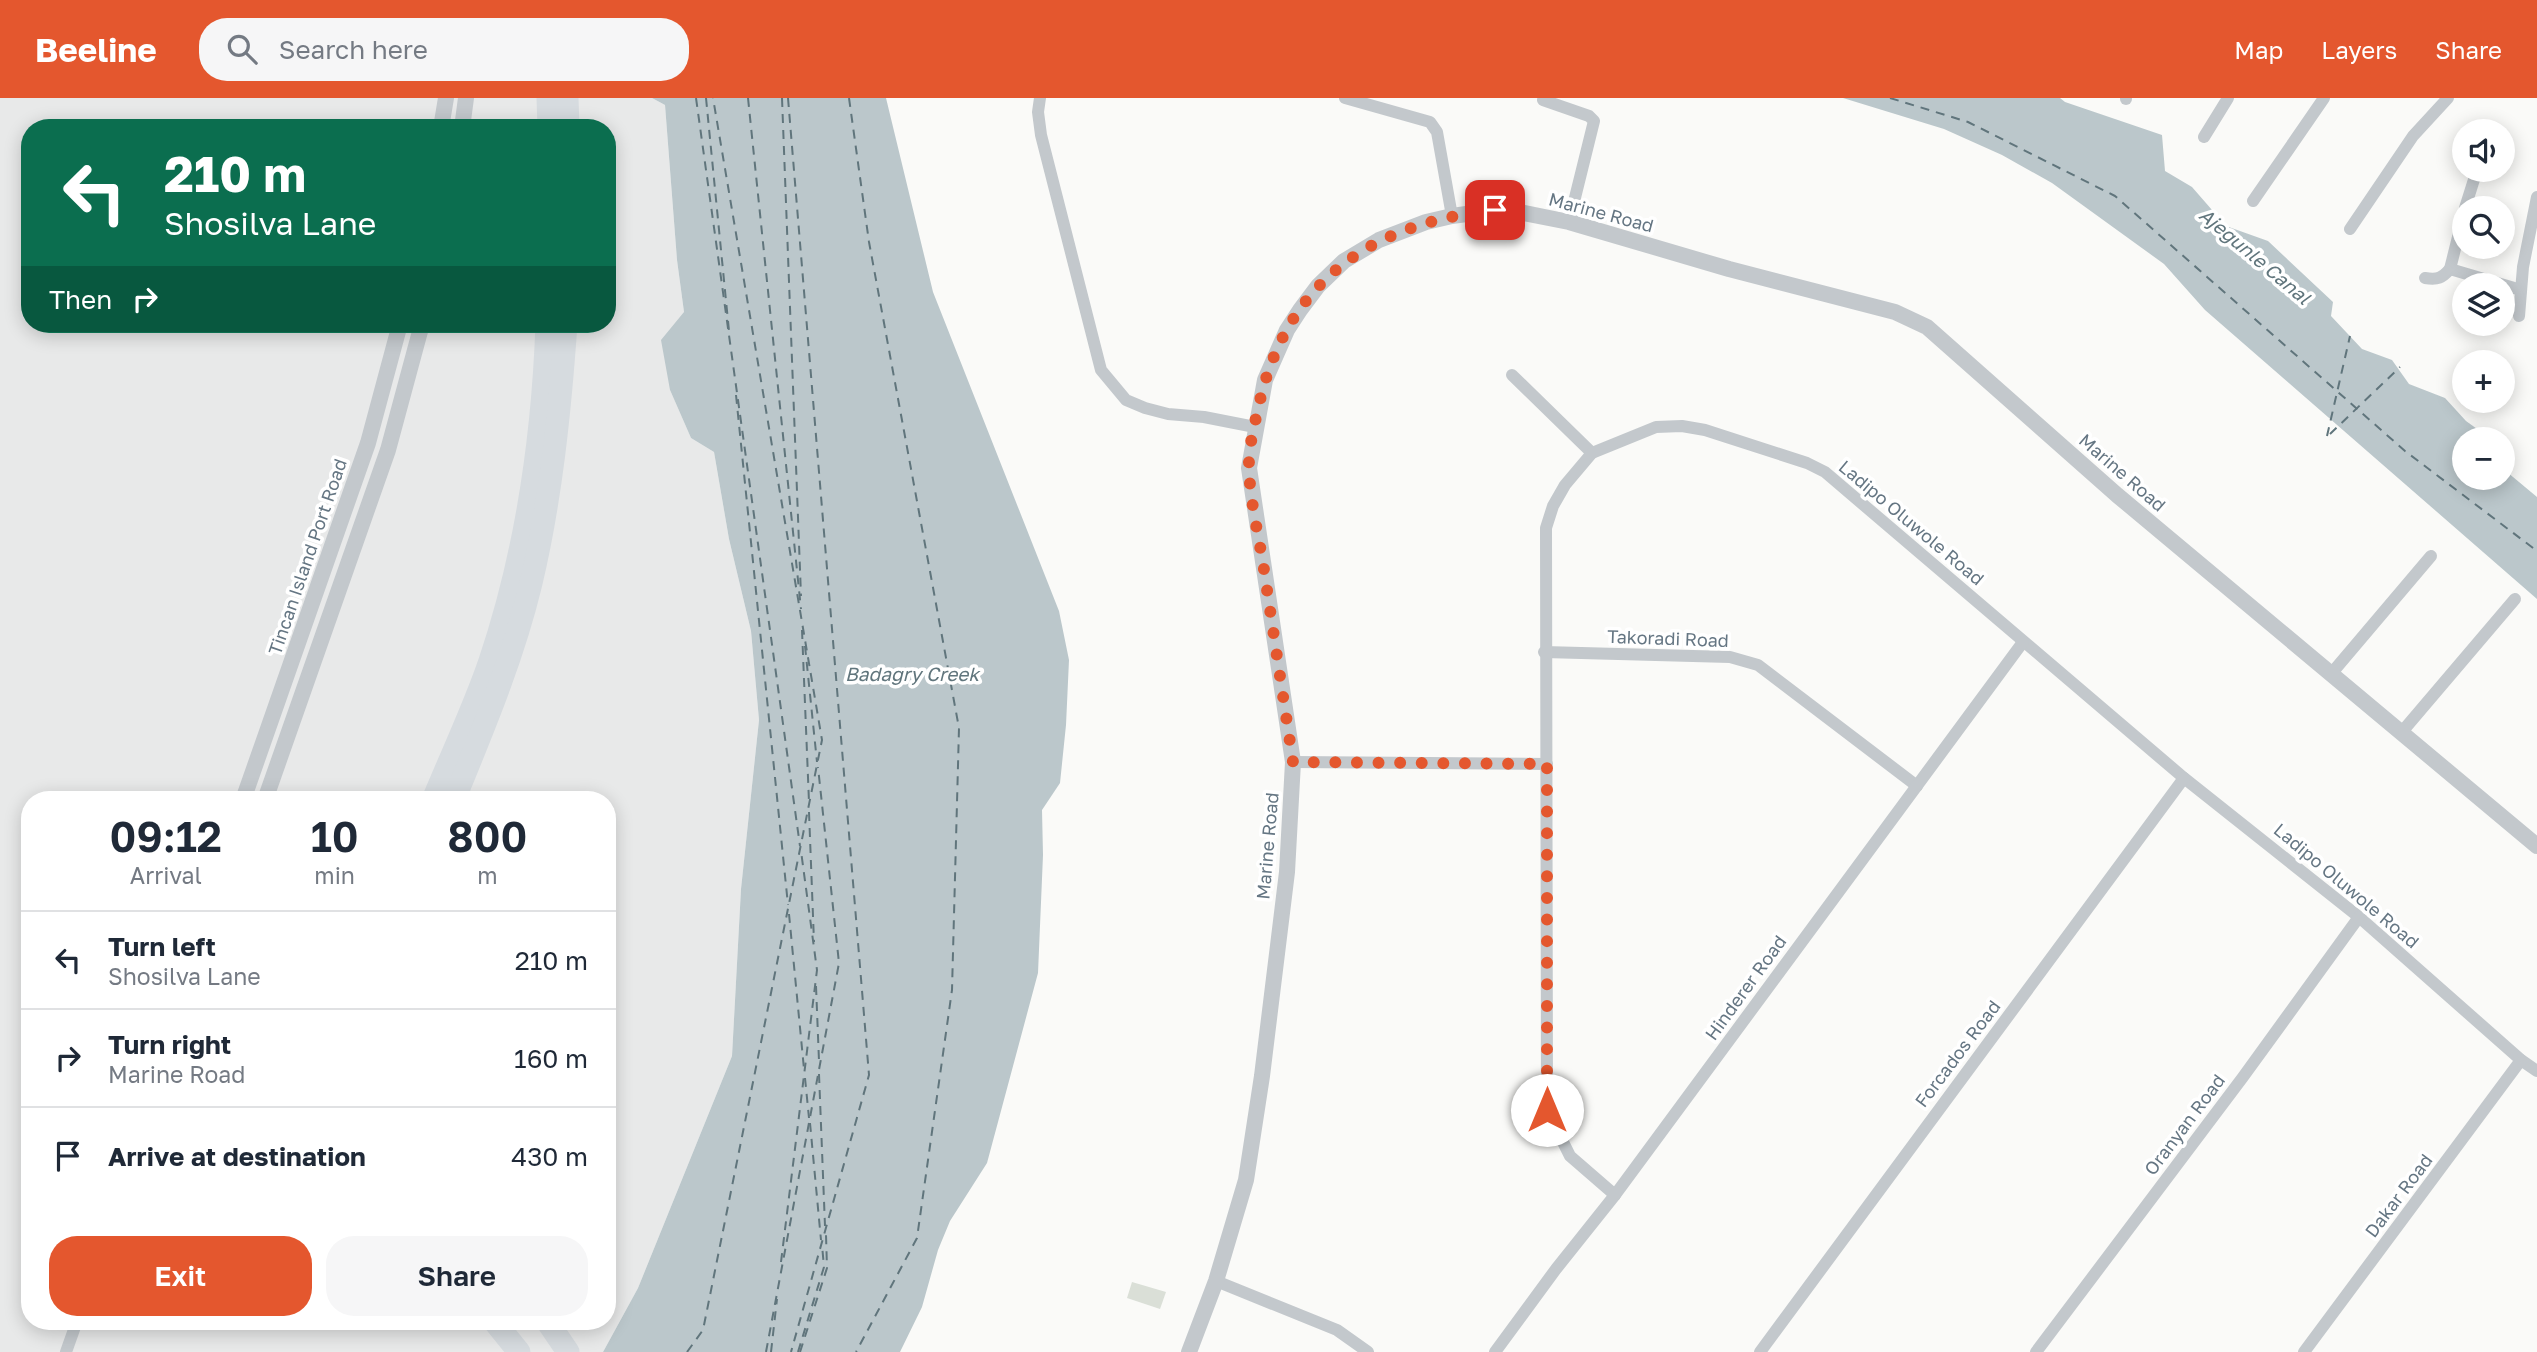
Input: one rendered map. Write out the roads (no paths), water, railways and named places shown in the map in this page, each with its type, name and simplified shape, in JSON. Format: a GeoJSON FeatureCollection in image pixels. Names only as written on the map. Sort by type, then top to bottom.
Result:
{"type":"FeatureCollection","features":[{"type":"Feature","properties":{"kind":"highway"},"geometry":{"type":"LineString","coordinates":[[548,98],[549,119]]}},
{"type":"Feature","properties":{"kind":"highway"},"geometry":{"type":"LineString","coordinates":[[568,98],[569,119]]}},
{"type":"Feature","properties":{"kind":"highway"},"geometry":{"type":"LineString","coordinates":[[437,791],[490,661],[512,579],[535,455],[545,375],[547,333]]}},
{"type":"Feature","properties":{"kind":"highway"},"geometry":{"type":"LineString","coordinates":[[458,791],[505,672],[530,584],[551,465],[565,333]]}},
{"type":"Feature","properties":{"kind":"highway"},"geometry":{"type":"LineString","coordinates":[[501,1330],[519,1352]]}},
{"type":"Feature","properties":{"kind":"highway"},"geometry":{"type":"LineString","coordinates":[[553,1330],[568,1352]]}},
{"type":"Feature","properties":{"kind":"street"},"geometry":{"type":"LineString","coordinates":[[442,119],[446,98]]}},
{"type":"Feature","properties":{"kind":"street"},"geometry":{"type":"LineString","coordinates":[[463,119],[466,98]]}},
{"type":"Feature","properties":{"kind":"street"},"geometry":{"type":"LineString","coordinates":[[1040,98],[1038,112],[1041,135],[1101,370],[1126,400],[1145,408],[1168,415],[1203,416],[1255,427]]}},
{"type":"Feature","properties":{"kind":"street"},"geometry":{"type":"LineString","coordinates":[[1345,98],[1430,122],[1437,132],[1452,216]]}},
{"type":"Feature","properties":{"kind":"street"},"geometry":{"type":"LineString","coordinates":[[2204,137],[2228,98]]}},
{"type":"Feature","properties":{"kind":"street"},"geometry":{"type":"LineString","coordinates":[[2253,201],[2324,98]]}},
{"type":"Feature","properties":{"kind":"street"},"geometry":{"type":"LineString","coordinates":[[2350,229],[2413,136],[2448,98]]}},
{"type":"Feature","properties":{"kind":"street"},"geometry":{"type":"LineString","coordinates":[[1543,100],[1589,116],[1594,121],[1569,222]]}},
{"type":"Feature","properties":{"kind":"street"},"geometry":{"type":"LineString","coordinates":[[2519,316],[2523,267],[2537,197]]}},
{"type":"Feature","properties":{"kind":"street","name":"Marine Road"},"geometry":{"type":"LineString","coordinates":[[1189,1352],[1216,1281],[1245,1180],[1262,1076],[1287,872],[1293,762],[1249,468],[1255,427],[1265,380],[1276,354],[1287,330],[1318,286],[1344,261],[1404,229],[1452,216],[1495,210],[1519,212],[1569,222],[1729,269],[1895,312],[1927,327],[2117,495],[2537,846]]}},
{"type":"Feature","properties":{"kind":"street"},"geometry":{"type":"LineString","coordinates":[[2425,278],[2442,278],[2450,269],[2453,259]]}},
{"type":"Feature","properties":{"kind":"street"},"geometry":{"type":"LineString","coordinates":[[2450,269],[2522,287],[2537,285]]}},
{"type":"Feature","properties":{"kind":"street","name":"Tincan Island Port Road"},"geometry":{"type":"LineString","coordinates":[[246,791],[368,443],[398,333]]}},
{"type":"Feature","properties":{"kind":"street"},"geometry":{"type":"LineString","coordinates":[[268,791],[388,450],[420,333]]}},
{"type":"Feature","properties":{"kind":"street"},"geometry":{"type":"LineString","coordinates":[[1512,375],[1592,453]]}},
{"type":"Feature","properties":{"kind":"street","name":"Ladipo Oluwole Road"},"geometry":{"type":"LineString","coordinates":[[1615,1195],[1570,1156],[1547,1110],[1547,764],[1544,652],[1546,528],[1553,506],[1565,485],[1592,453],[1656,427],[1682,426],[1705,430],[1807,463],[1825,472],[2184,778],[2359,917],[2521,1060],[2537,1071]]}},
{"type":"Feature","properties":{"kind":"street"},"geometry":{"type":"LineString","coordinates":[[2331,674],[2431,556]]}},
{"type":"Feature","properties":{"kind":"street"},"geometry":{"type":"LineString","coordinates":[[2401,733],[2515,599]]}},
{"type":"Feature","properties":{"kind":"street","name":"Hinderer Road"},"geometry":{"type":"LineString","coordinates":[[1495,1352],[1615,1195],[2023,642]]}},
{"type":"Feature","properties":{"kind":"street","name":"Takoradi Road"},"geometry":{"type":"LineString","coordinates":[[1544,652],[1730,657],[1758,665],[1917,786]]}},
{"type":"Feature","properties":{"kind":"street"},"geometry":{"type":"LineString","coordinates":[[1293,762],[1547,764]]}},
{"type":"Feature","properties":{"kind":"street","name":"Forcados Road"},"geometry":{"type":"LineString","coordinates":[[1760,1352],[2184,778]]}},
{"type":"Feature","properties":{"kind":"street","name":"Oranyan Road"},"geometry":{"type":"LineString","coordinates":[[2036,1352],[2243,1077],[2359,917]]}},
{"type":"Feature","properties":{"kind":"street","name":"Dakar Road"},"geometry":{"type":"LineString","coordinates":[[2305,1352],[2521,1060]]}},
{"type":"Feature","properties":{"kind":"street"},"geometry":{"type":"LineString","coordinates":[[1216,1281],[1337,1330],[1368,1352]]}},
{"type":"Feature","properties":{"kind":"street"},"geometry":{"type":"LineString","coordinates":[[66,1352],[73,1330]]}},
{"type":"Feature","properties":{"kind":"water","name":"Badagry Creek"},"geometry":{"type":"Polygon","coordinates":[[[652,98],[886,98],[933,292],[1059,611],[1069,660],[1060,783],[1042,810],[1043,855],[1038,973],[987,1163],[950,1221],[938,1250],[922,1307],[900,1352],[603,1352],[638,1288],[732,1056],[741,889],[759,720],[751,631],[729,539],[714,452],[691,438],[670,390],[661,340],[684,312],[677,260],[665,105],[652,98]]]}},
{"type":"Feature","properties":{"kind":"water","name":"Ajegunle Canal"},"geometry":{"type":"Polygon","coordinates":[[[1843,98],[2060,98],[2162,135],[2165,171],[2192,187],[2226,226],[2268,241],[2333,302],[2331,316],[2362,349],[2392,360],[2409,384],[2445,398],[2452,406],[2452,413],[2459,413],[2474,427],[2452,427],[2452,490],[2515,490],[2515,479],[2537,497],[2537,599],[2205,310],[2164,264],[2052,183],[2002,155],[1944,129],[1843,98]]]}}]}
